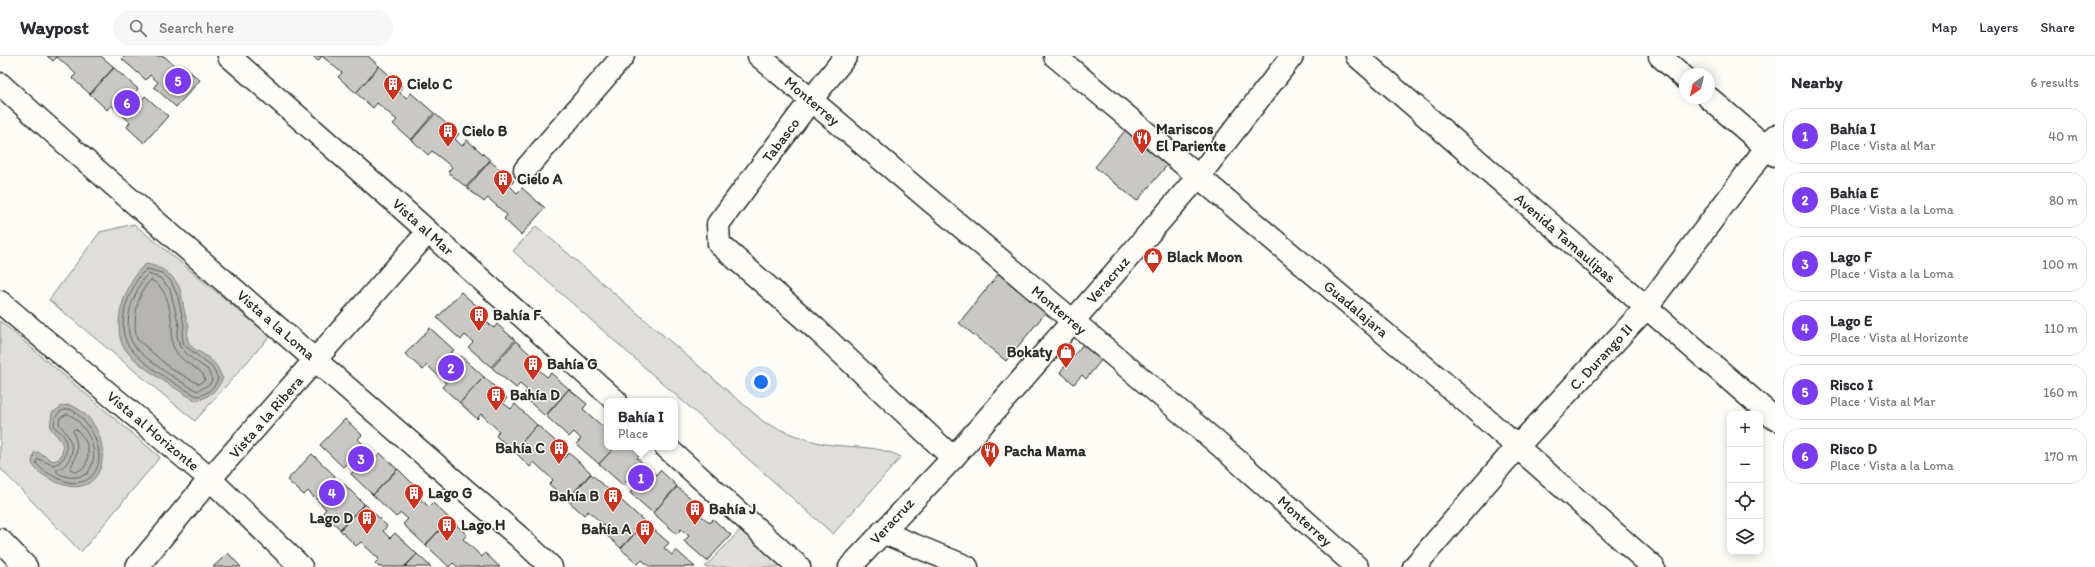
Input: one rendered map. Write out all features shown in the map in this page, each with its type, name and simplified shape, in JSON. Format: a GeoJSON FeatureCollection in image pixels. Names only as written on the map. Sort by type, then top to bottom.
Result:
{"type":"FeatureCollection","features":[{"type":"Feature","properties":{"kind":"street","name":"Vista al Mar"},"geometry":{"type":"LineString","coordinates":[[229,56],[613,398]]}},
{"type":"Feature","properties":{"kind":"street"},"geometry":{"type":"LineString","coordinates":[[525,170],[623,56]]}},
{"type":"Feature","properties":{"kind":"street","name":"Monterrey"},"geometry":{"type":"LineString","coordinates":[[759,56],[1209,436],[1357,567]]}},
{"type":"Feature","properties":{"kind":"street","name":"Tabasco"},"geometry":{"type":"LineString","coordinates":[[846,56],[718,224],[719,244],[815,328],[954,458]]}},
{"type":"Feature","properties":{"kind":"street","name":"Guadalajara"},"geometry":{"type":"LineString","coordinates":[[1055,56],[1470,405],[1653,567]]}},
{"type":"Feature","properties":{"kind":"street","name":"Veracruz"},"geometry":{"type":"LineString","coordinates":[[850,567],[954,458],[1073,321],[1198,176],[1292,56]]}},
{"type":"Feature","properties":{"kind":"street","name":"Avenida Tamaulipas"},"geometry":{"type":"LineString","coordinates":[[1357,56],[1775,419]]}},
{"type":"Feature","properties":{"kind":"street"},"geometry":{"type":"LineString","coordinates":[[1660,56],[1679,73]]}},
{"type":"Feature","properties":{"kind":"street","name":"Vista a la Loma"},"geometry":{"type":"LineString","coordinates":[[0,84],[77,153],[518,536],[551,567]]}},
{"type":"Feature","properties":{"kind":"street"},"geometry":{"type":"LineString","coordinates":[[1715,103],[1772,146]]}},
{"type":"Feature","properties":{"kind":"street","name":"C. Durango II"},"geometry":{"type":"LineString","coordinates":[[1414,567],[1517,447],[1646,308],[1772,146]]}},
{"type":"Feature","properties":{"kind":"street","name":"Vista a la Ribera"},"geometry":{"type":"LineString","coordinates":[[137,567],[210,479],[428,232]]}},
{"type":"Feature","properties":{"kind":"street","name":"Vista al Horizonte"},"geometry":{"type":"LineString","coordinates":[[0,302],[210,479],[301,567]]}},
{"type":"Feature","properties":{"kind":"street"},"geometry":{"type":"LineString","coordinates":[[669,450],[799,567]]}},
{"type":"Feature","properties":{"kind":"street"},"geometry":{"type":"LineString","coordinates":[[882,532],[967,567]]}},
{"type":"Feature","properties":{"kind":"street"},"geometry":{"type":"LineString","coordinates":[[0,540],[26,567]]}},
{"type":"Feature","properties":{"kind":"shaded area"},"geometry":{"type":"Polygon","coordinates":[[[134,224],[270,336],[195,421],[49,300],[100,232],[134,224]]]}},
{"type":"Feature","properties":{"kind":"shaded area"},"geometry":{"type":"Polygon","coordinates":[[[536,226],[764,422],[778,429],[817,442],[883,450],[901,457],[833,534],[513,251],[536,226]]]}},
{"type":"Feature","properties":{"kind":"shaded area"},"geometry":{"type":"Polygon","coordinates":[[[0,321],[160,457],[81,552],[0,468],[0,321]]]}},
{"type":"Feature","properties":{"kind":"shaded area"},"geometry":{"type":"Polygon","coordinates":[[[745,525],[791,567],[705,567],[745,525]]]}},
{"type":"Feature","properties":{"kind":"water"},"geometry":{"type":"Polygon","coordinates":[[[146,264],[165,271],[178,285],[181,291],[185,315],[189,325],[187,334],[190,345],[215,364],[223,378],[213,392],[197,401],[146,369],[128,353],[123,346],[119,327],[120,313],[134,278],[139,270],[146,264]]]}},
{"type":"Feature","properties":{"kind":"water"},"geometry":{"type":"Polygon","coordinates":[[[70,405],[86,415],[97,430],[102,446],[102,462],[97,475],[87,484],[72,486],[46,477],[38,471],[32,463],[34,453],[38,452],[53,461],[59,459],[63,449],[61,441],[50,427],[52,413],[62,406],[70,405]]]}},
{"type":"Feature","properties":{"kind":"building"},"geometry":{"type":"Polygon","coordinates":[[[47,56],[101,56],[114,67],[90,94],[72,78],[76,74],[57,57],[53,61],[47,56]]]}},
{"type":"Feature","properties":{"kind":"building"},"geometry":{"type":"Polygon","coordinates":[[[125,56],[164,56],[178,69],[182,65],[200,80],[176,107],[154,87],[158,82],[150,75],[146,80],[122,59],[125,56]]]}},
{"type":"Feature","properties":{"kind":"building"},"geometry":{"type":"Polygon","coordinates":[[[313,56],[322,56],[318,61],[313,56]]]}},
{"type":"Feature","properties":{"kind":"building"},"geometry":{"type":"Polygon","coordinates":[[[322,56],[368,56],[379,66],[356,93],[338,77],[342,73],[322,56]]]}},
{"type":"Feature","properties":{"kind":"building","name":"Cielo C"},"geometry":{"type":"Polygon","coordinates":[[[379,66],[403,87],[399,92],[407,98],[411,93],[434,113],[411,140],[393,124],[397,120],[377,103],[373,108],[356,93],[379,66]]]}},
{"type":"Feature","properties":{"kind":"building"},"geometry":{"type":"Polygon","coordinates":[[[114,68],[138,89],[133,94],[141,101],[145,96],[168,116],[144,143],[127,127],[130,122],[111,105],[107,110],[90,94],[114,68]]]}},
{"type":"Feature","properties":{"kind":"building","name":"Cielo B"},"geometry":{"type":"Polygon","coordinates":[[[435,114],[459,134],[455,139],[462,146],[467,140],[490,160],[466,187],[448,172],[452,167],[432,151],[428,155],[412,140],[435,114]]]}},
{"type":"Feature","properties":{"kind":"building"},"geometry":{"type":"Polygon","coordinates":[[[1127,128],[1169,163],[1137,201],[1095,167],[1127,128]]]}},
{"type":"Feature","properties":{"kind":"building","name":"Cielo A"},"geometry":{"type":"Polygon","coordinates":[[[490,161],[514,181],[510,186],[517,193],[522,188],[545,208],[521,235],[504,219],[507,215],[488,198],[484,202],[467,188],[490,161]]]}},
{"type":"Feature","properties":{"kind":"building"},"geometry":{"type":"Polygon","coordinates":[[[1000,272],[1047,311],[1006,361],[959,323],[1000,272]]]}},
{"type":"Feature","properties":{"kind":"building","name":"Bahía F"},"geometry":{"type":"Polygon","coordinates":[[[461,292],[478,307],[474,312],[494,328],[497,324],[515,340],[491,367],[468,347],[473,342],[465,335],[461,340],[437,318],[461,292]]]}},
{"type":"Feature","properties":{"kind":"building"},"geometry":{"type":"Polygon","coordinates":[[[430,328],[454,350],[449,354],[456,361],[461,356],[484,377],[460,403],[442,387],[446,383],[427,365],[423,370],[405,354],[430,328]]]}},
{"type":"Feature","properties":{"kind":"building","name":"Bahía G"},"geometry":{"type":"Polygon","coordinates":[[[516,341],[532,356],[528,360],[547,377],[551,373],[569,389],[545,416],[523,396],[527,390],[520,384],[516,388],[492,368],[516,341]]]}},
{"type":"Feature","properties":{"kind":"building"},"geometry":{"type":"Polygon","coordinates":[[[1085,342],[1103,358],[1086,379],[1082,375],[1074,384],[1060,372],[1085,342]]]}},
{"type":"Feature","properties":{"kind":"building","name":"Bahía D"},"geometry":{"type":"Polygon","coordinates":[[[484,377],[507,398],[503,403],[511,409],[515,404],[537,425],[514,451],[496,436],[499,431],[481,414],[477,419],[460,403],[484,377]]]}},
{"type":"Feature","properties":{"kind":"building"},"geometry":{"type":"Polygon","coordinates":[[[569,389],[587,404],[583,409],[602,426],[604,423],[604,450],[612,450],[599,464],[576,444],[581,439],[574,432],[569,437],[546,416],[569,389]]]}},
{"type":"Feature","properties":{"kind":"building"},"geometry":{"type":"Polygon","coordinates":[[[345,419],[362,435],[358,439],[376,457],[380,453],[397,469],[373,495],[351,474],[355,469],[348,462],[343,467],[320,445],[345,419]]]}},
{"type":"Feature","properties":{"kind":"building","name":"Bahía C"},"geometry":{"type":"Polygon","coordinates":[[[537,425],[561,446],[557,451],[564,458],[569,453],[591,473],[567,500],[549,484],[553,480],[534,462],[530,467],[514,451],[537,425]]]}},
{"type":"Feature","properties":{"kind":"building"},"geometry":{"type":"Polygon","coordinates":[[[612,450],[638,450],[641,453],[637,458],[656,475],[660,470],[677,486],[653,513],[630,493],[635,487],[627,481],[623,485],[599,464],[612,450]]]}},
{"type":"Feature","properties":{"kind":"building"},"geometry":{"type":"Polygon","coordinates":[[[312,454],[335,476],[331,481],[338,487],[342,482],[364,504],[340,529],[323,513],[326,509],[308,491],[304,495],[287,480],[312,454]]]}},
{"type":"Feature","properties":{"kind":"building","name":"Lago G"},"geometry":{"type":"Polygon","coordinates":[[[398,469],[414,485],[410,489],[429,507],[433,503],[450,519],[425,545],[403,524],[408,519],[401,513],[396,517],[373,495],[398,469]]]}},
{"type":"Feature","properties":{"kind":"building","name":"Bahía B"},"geometry":{"type":"Polygon","coordinates":[[[591,474],[615,495],[610,500],[618,506],[622,501],[645,522],[621,548],[603,532],[607,528],[588,511],[584,515],[567,500],[591,474]]]}},
{"type":"Feature","properties":{"kind":"building","name":"Bahía J"},"geometry":{"type":"Polygon","coordinates":[[[677,487],[694,501],[690,506],[710,523],[713,519],[731,535],[707,561],[684,541],[689,536],[681,529],[677,534],[653,513],[677,487]]]}},
{"type":"Feature","properties":{"kind":"building","name":"Lago D"},"geometry":{"type":"Polygon","coordinates":[[[365,504],[387,526],[383,531],[390,538],[395,533],[417,554],[404,567],[379,567],[375,563],[379,559],[361,542],[356,546],[340,530],[365,504]]]}},
{"type":"Feature","properties":{"kind":"building","name":"Lago H"},"geometry":{"type":"Polygon","coordinates":[[[450,519],[467,535],[463,539],[482,557],[485,553],[500,567],[458,567],[453,563],[449,567],[426,545],[450,519]]]}},
{"type":"Feature","properties":{"kind":"building","name":"Bahía A"},"geometry":{"type":"Polygon","coordinates":[[[645,522],[669,543],[664,548],[672,555],[676,550],[695,567],[650,567],[642,560],[638,564],[621,549],[645,522]]]}},
{"type":"Feature","properties":{"kind":"building"},"geometry":{"type":"Polygon","coordinates":[[[228,553],[241,567],[213,567],[228,553]]]}},
{"type":"Feature","properties":{"kind":"building"},"geometry":{"type":"Polygon","coordinates":[[[417,554],[431,567],[405,567],[417,554]]]}},
{"type":"Feature","properties":{"kind":"place","name":"Risco I"},"geometry":{"type":"Point","coordinates":[178,81]}},
{"type":"Feature","properties":{"kind":"place","name":"Cielo C"},"geometry":{"type":"Point","coordinates":[393,101]}},
{"type":"Feature","properties":{"kind":"place","name":"Risco D"},"geometry":{"type":"Point","coordinates":[127,103]}},
{"type":"Feature","properties":{"kind":"place","name":"Cielo B"},"geometry":{"type":"Point","coordinates":[448,148]}},
{"type":"Feature","properties":{"kind":"place","name":"Mariscos El Pariente"},"geometry":{"type":"Point","coordinates":[1142,155]}},
{"type":"Feature","properties":{"kind":"place","name":"Cielo A"},"geometry":{"type":"Point","coordinates":[503,196]}},
{"type":"Feature","properties":{"kind":"place","name":"Black Moon"},"geometry":{"type":"Point","coordinates":[1153,274]}},
{"type":"Feature","properties":{"kind":"place","name":"Bahía F"},"geometry":{"type":"Point","coordinates":[479,332]}},
{"type":"Feature","properties":{"kind":"place","name":"Bahía E"},"geometry":{"type":"Point","coordinates":[451,368]}},
{"type":"Feature","properties":{"kind":"place","name":"Bokaty"},"geometry":{"type":"Point","coordinates":[1066,369]}},
{"type":"Feature","properties":{"kind":"place","name":"Bahía G"},"geometry":{"type":"Point","coordinates":[533,381]}},
{"type":"Feature","properties":{"kind":"place","name":"Bahía D"},"geometry":{"type":"Point","coordinates":[496,412]}},
{"type":"Feature","properties":{"kind":"place","name":"Lago F"},"geometry":{"type":"Point","coordinates":[361,459]}},
{"type":"Feature","properties":{"kind":"place","name":"Bahía C"},"geometry":{"type":"Point","coordinates":[559,465]}},
{"type":"Feature","properties":{"kind":"place","name":"Pacha Mama"},"geometry":{"type":"Point","coordinates":[990,468]}},
{"type":"Feature","properties":{"kind":"place","name":"Bahía I"},"geometry":{"type":"Point","coordinates":[641,478]}},
{"type":"Feature","properties":{"kind":"place","name":"Lago E"},"geometry":{"type":"Point","coordinates":[332,493]}},
{"type":"Feature","properties":{"kind":"place","name":"Lago G"},"geometry":{"type":"Point","coordinates":[414,510]}},
{"type":"Feature","properties":{"kind":"place","name":"Bahía B"},"geometry":{"type":"Point","coordinates":[613,513]}},
{"type":"Feature","properties":{"kind":"place","name":"Bahía J"},"geometry":{"type":"Point","coordinates":[695,526]}},
{"type":"Feature","properties":{"kind":"place","name":"Lago D"},"geometry":{"type":"Point","coordinates":[367,535]}},
{"type":"Feature","properties":{"kind":"place","name":"Lago H"},"geometry":{"type":"Point","coordinates":[447,542]}},
{"type":"Feature","properties":{"kind":"place","name":"Bahía A"},"geometry":{"type":"Point","coordinates":[645,546]}}]}
